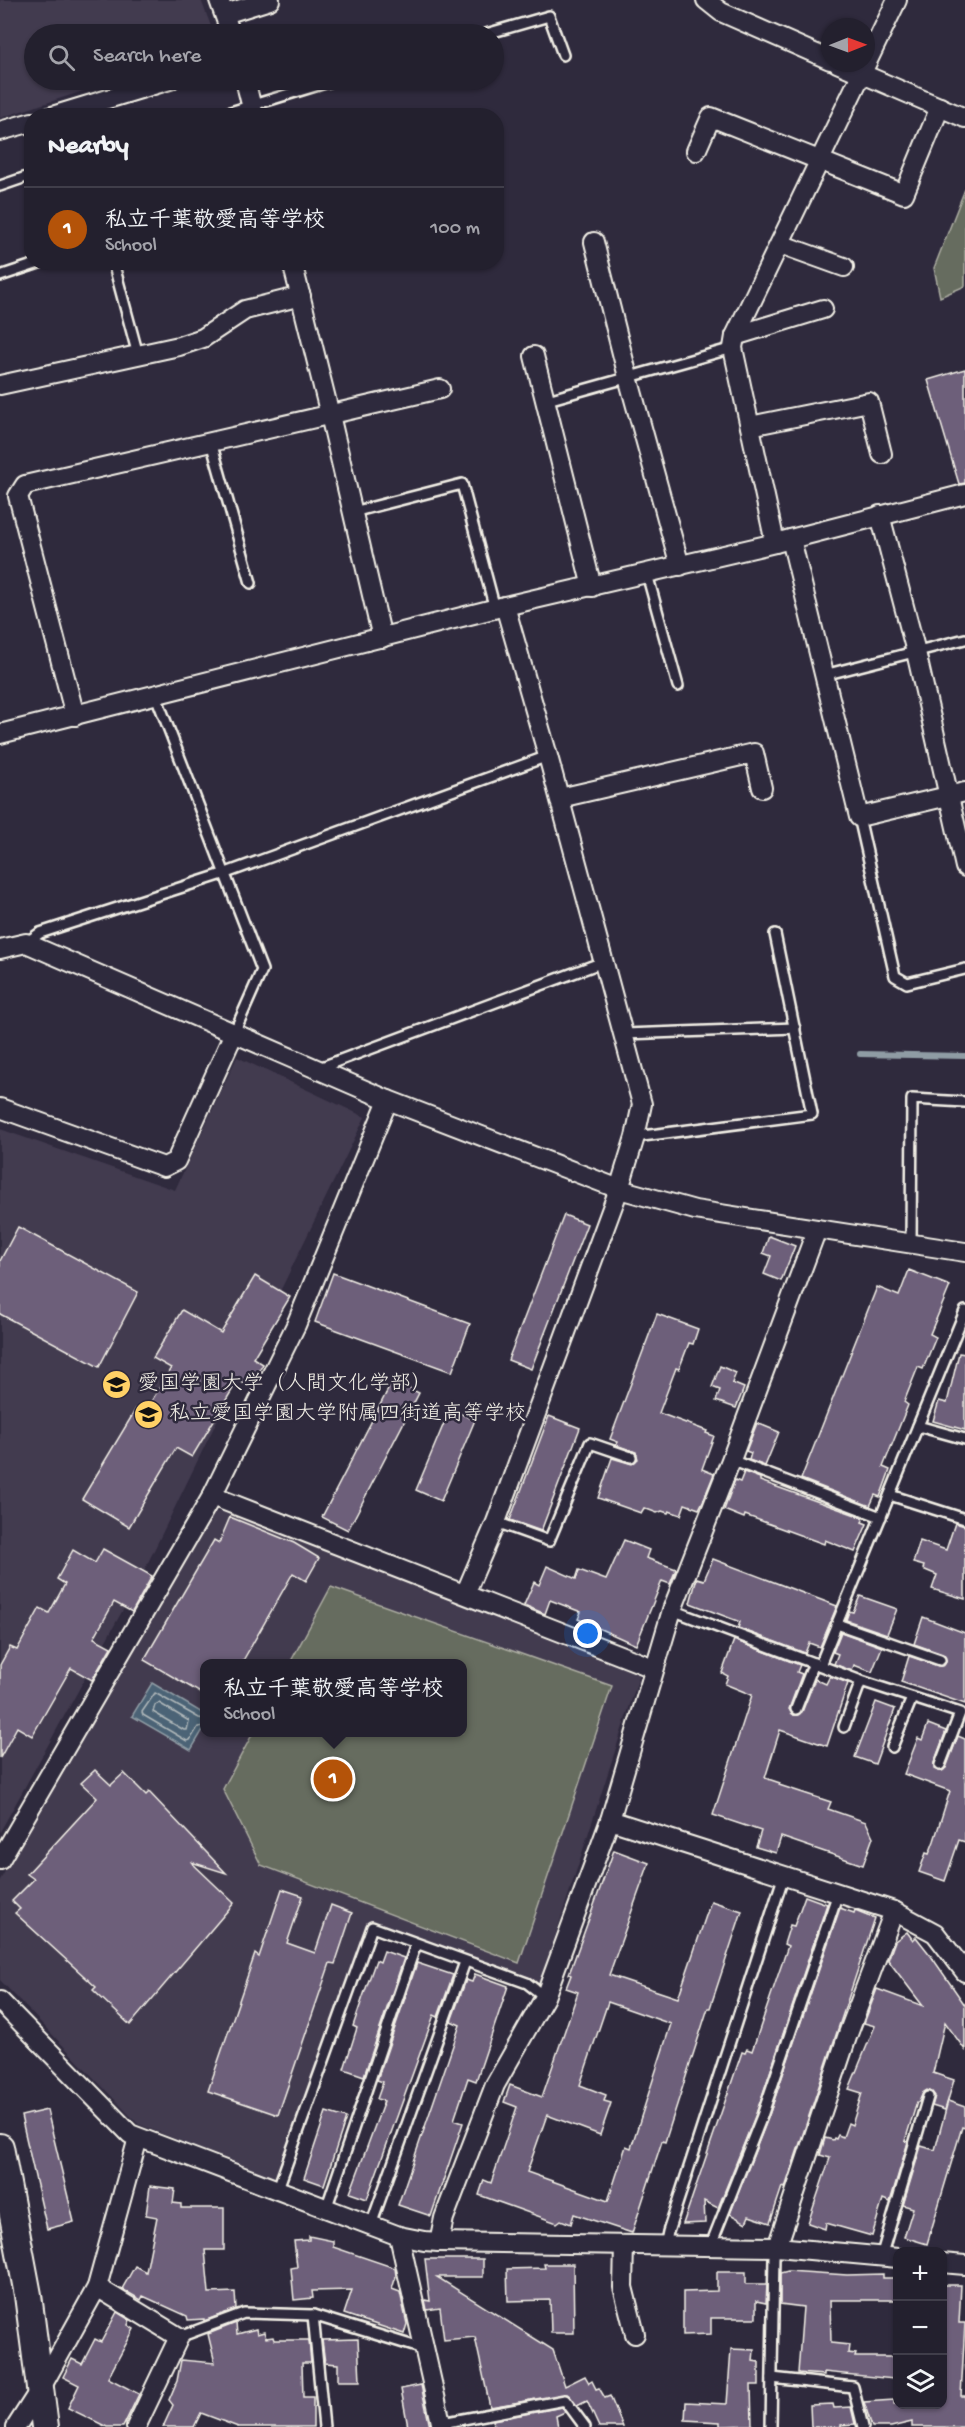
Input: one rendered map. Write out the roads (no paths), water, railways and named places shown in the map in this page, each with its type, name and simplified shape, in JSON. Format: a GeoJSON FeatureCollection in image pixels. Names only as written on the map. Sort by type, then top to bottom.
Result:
{"type":"FeatureCollection","features":[{"type":"Feature","properties":{"kind":"street"},"geometry":{"type":"LineString","coordinates":[[228,24],[222,7],[270,0]]}},
{"type":"Feature","properties":{"kind":"street"},"geometry":{"type":"LineString","coordinates":[[706,0],[721,12],[821,56]]}},
{"type":"Feature","properties":{"kind":"street"},"geometry":{"type":"LineString","coordinates":[[897,0],[734,342],[750,426],[824,675],[859,816],[958,794]]}},
{"type":"Feature","properties":{"kind":"street"},"geometry":{"type":"LineString","coordinates":[[857,72],[965,118]]}},
{"type":"Feature","properties":{"kind":"street"},"geometry":{"type":"LineString","coordinates":[[78,108],[137,90]]}},
{"type":"Feature","properties":{"kind":"street"},"geometry":{"type":"LineString","coordinates":[[248,90],[252,108]]}},
{"type":"Feature","properties":{"kind":"street"},"geometry":{"type":"LineString","coordinates":[[696,151],[711,117],[904,194],[940,107]]}},
{"type":"Feature","properties":{"kind":"street"},"geometry":{"type":"LineString","coordinates":[[0,131],[24,124]]}},
{"type":"Feature","properties":{"kind":"street"},"geometry":{"type":"LineString","coordinates":[[594,242],[680,566]]}},
{"type":"Feature","properties":{"kind":"street"},"geometry":{"type":"LineString","coordinates":[[780,244],[844,267]]}},
{"type":"Feature","properties":{"kind":"street"},"geometry":{"type":"LineString","coordinates":[[295,270],[382,638]]}},
{"type":"Feature","properties":{"kind":"street"},"geometry":{"type":"LineString","coordinates":[[0,385],[179,346],[202,338],[245,310],[301,296]]}},
{"type":"Feature","properties":{"kind":"street"},"geometry":{"type":"LineString","coordinates":[[734,342],[823,309]]}},
{"type":"Feature","properties":{"kind":"street"},"geometry":{"type":"LineString","coordinates":[[534,356],[592,587]]}},
{"type":"Feature","properties":{"kind":"street"},"geometry":{"type":"LineString","coordinates":[[75,716],[18,496],[25,485],[440,389]]}},
{"type":"Feature","properties":{"kind":"street"},"geometry":{"type":"LineString","coordinates":[[750,426],[869,402],[882,454]]}},
{"type":"Feature","properties":{"kind":"street"},"geometry":{"type":"LineString","coordinates":[[0,734],[965,494]]}},
{"type":"Feature","properties":{"kind":"street"},"geometry":{"type":"LineString","coordinates":[[880,515],[916,652],[958,794],[965,867]]}},
{"type":"Feature","properties":{"kind":"street"},"geometry":{"type":"LineString","coordinates":[[465,1594],[496,1522],[619,1189],[635,1137],[642,1104],[548,756],[500,608]]}},
{"type":"Feature","properties":{"kind":"street"},"geometry":{"type":"LineString","coordinates":[[560,798],[754,753],[762,788]]}},
{"type":"Feature","properties":{"kind":"street"},"geometry":{"type":"LineString","coordinates":[[0,949],[26,943],[388,1100],[619,1189],[695,1210],[965,1252]]}},
{"type":"Feature","properties":{"kind":"street"},"geometry":{"type":"LineString","coordinates":[[0,1108],[164,1167],[176,1161],[234,1033]]}},
{"type":"Feature","properties":{"kind":"street"},"geometry":{"type":"LineString","coordinates":[[0,1860],[212,1496],[296,1326],[388,1100]]}},
{"type":"Feature","properties":{"kind":"street"},"geometry":{"type":"LineString","coordinates":[[439,2242],[444,2218],[495,2085],[545,1997],[610,1820],[672,1610],[817,1229]]}},
{"type":"Feature","properties":{"kind":"street"},"geometry":{"type":"LineString","coordinates":[[212,1496],[653,1668]]}},
{"type":"Feature","properties":{"kind":"street"},"geometry":{"type":"LineString","coordinates":[[610,1820],[894,1911],[934,1933],[965,1972]]}},
{"type":"Feature","properties":{"kind":"street"},"geometry":{"type":"LineString","coordinates":[[777,2247],[848,2034],[894,1911]]}},
{"type":"Feature","properties":{"kind":"street"},"geometry":{"type":"LineString","coordinates":[[0,2001],[130,2134],[399,2236],[439,2242],[777,2247],[889,2257]]}},
{"type":"Feature","properties":{"kind":"street"},"geometry":{"type":"LineString","coordinates":[[16,2427],[97,2287],[138,2138]]}},
{"type":"Feature","properties":{"kind":"street"},"geometry":{"type":"LineString","coordinates":[[0,2147],[28,2295],[45,2427]]}},
{"type":"Feature","properties":{"kind":"street"},"geometry":{"type":"LineString","coordinates":[[399,2236],[426,2345],[442,2425]]}},
{"type":"Feature","properties":{"kind":"street"},"geometry":{"type":"LineString","coordinates":[[624,2245],[623,2286],[635,2334]]}},
{"type":"Feature","properties":{"kind":"street"},"geometry":{"type":"LineString","coordinates":[[947,2263],[965,2265]]}},
{"type":"Feature","properties":{"kind":"street"},"geometry":{"type":"LineString","coordinates":[[97,2287],[179,2337],[136,2427]]}},
{"type":"Feature","properties":{"kind":"lane"},"geometry":{"type":"LineString","coordinates":[[504,29],[549,16],[563,55]]}},
{"type":"Feature","properties":{"kind":"lane"},"geometry":{"type":"LineString","coordinates":[[258,108],[308,90]]}},
{"type":"Feature","properties":{"kind":"lane"},"geometry":{"type":"LineString","coordinates":[[0,186],[24,178]]}},
{"type":"Feature","properties":{"kind":"lane"},"geometry":{"type":"LineString","coordinates":[[0,276],[24,268]]}},
{"type":"Feature","properties":{"kind":"lane"},"geometry":{"type":"LineString","coordinates":[[114,270],[138,355]]}},
{"type":"Feature","properties":{"kind":"lane"},"geometry":{"type":"LineString","coordinates":[[544,401],[628,377],[734,342]]}},
{"type":"Feature","properties":{"kind":"lane"},"geometry":{"type":"LineString","coordinates":[[211,442],[251,582]]}},
{"type":"Feature","properties":{"kind":"lane"},"geometry":{"type":"LineString","coordinates":[[353,512],[462,484],[500,608]]}},
{"type":"Feature","properties":{"kind":"lane"},"geometry":{"type":"LineString","coordinates":[[647,574],[678,686]]}},
{"type":"Feature","properties":{"kind":"lane"},"geometry":{"type":"LineString","coordinates":[[824,675],[965,639]]}},
{"type":"Feature","properties":{"kind":"lane"},"geometry":{"type":"LineString","coordinates":[[156,696],[262,970],[234,1033]]}},
{"type":"Feature","properties":{"kind":"lane"},"geometry":{"type":"LineString","coordinates":[[26,943],[40,933],[226,873],[548,756]]}},
{"type":"Feature","properties":{"kind":"lane"},"geometry":{"type":"LineString","coordinates":[[859,816],[895,976],[907,983],[965,969]]}},
{"type":"Feature","properties":{"kind":"lane"},"geometry":{"type":"LineString","coordinates":[[635,1137],[812,1114],[775,934]]}},
{"type":"Feature","properties":{"kind":"lane"},"geometry":{"type":"LineString","coordinates":[[317,1068],[603,962]]}},
{"type":"Feature","properties":{"kind":"lane"},"geometry":{"type":"LineString","coordinates":[[624,1034],[795,1028]]}},
{"type":"Feature","properties":{"kind":"lane"},"geometry":{"type":"LineString","coordinates":[[911,1244],[912,1099],[965,1102]]}},
{"type":"Feature","properties":{"kind":"lane"},"geometry":{"type":"LineString","coordinates":[[796,1709],[837,1624],[918,1426],[960,1335],[965,1311]]}},
{"type":"Feature","properties":{"kind":"lane"},"geometry":{"type":"LineString","coordinates":[[918,1426],[965,1439]]}},
{"type":"Feature","properties":{"kind":"lane"},"geometry":{"type":"LineString","coordinates":[[496,1522],[549,1541],[590,1443],[631,1457]]}},
{"type":"Feature","properties":{"kind":"lane"},"geometry":{"type":"LineString","coordinates":[[731,1460],[881,1517]]}},
{"type":"Feature","properties":{"kind":"lane"},"geometry":{"type":"LineString","coordinates":[[890,1495],[965,1519]]}},
{"type":"Feature","properties":{"kind":"lane"},"geometry":{"type":"LineString","coordinates":[[672,1610],[861,1682],[960,1713],[940,1765]]}},
{"type":"Feature","properties":{"kind":"lane"},"geometry":{"type":"LineString","coordinates":[[837,1624],[940,1660]]}},
{"type":"Feature","properties":{"kind":"lane"},"geometry":{"type":"LineString","coordinates":[[844,1727],[861,1682]]}},
{"type":"Feature","properties":{"kind":"lane"},"geometry":{"type":"LineString","coordinates":[[892,1746],[912,1698]]}},
{"type":"Feature","properties":{"kind":"lane"},"geometry":{"type":"LineString","coordinates":[[665,2246],[784,1875]]}},
{"type":"Feature","properties":{"kind":"lane"},"geometry":{"type":"LineString","coordinates":[[713,2246],[714,2237],[762,2116],[838,1893]]}},
{"type":"Feature","properties":{"kind":"lane"},"geometry":{"type":"LineString","coordinates":[[277,2191],[372,1927],[527,1983],[545,1997]]}},
{"type":"Feature","properties":{"kind":"lane"},"geometry":{"type":"LineString","coordinates":[[326,2209],[416,1944]]}},
{"type":"Feature","properties":{"kind":"lane"},"geometry":{"type":"LineString","coordinates":[[371,2224],[465,1962]]}},
{"type":"Feature","properties":{"kind":"lane"},"geometry":{"type":"LineString","coordinates":[[889,2257],[928,2097]]}},
{"type":"Feature","properties":{"kind":"lane"},"geometry":{"type":"LineString","coordinates":[[771,2427],[774,2256],[777,2247]]}},
{"type":"Feature","properties":{"kind":"lane"},"geometry":{"type":"LineString","coordinates":[[179,2337],[244,2313],[313,2315],[417,2347],[426,2345]]}},
{"type":"Feature","properties":{"kind":"lane"},"geometry":{"type":"LineString","coordinates":[[313,2315],[324,2427]]}},
{"type":"Feature","properties":{"kind":"lane"},"geometry":{"type":"LineString","coordinates":[[772,2378],[853,2387],[863,2427]]}},
{"type":"Feature","properties":{"kind":"lane"},"geometry":{"type":"LineString","coordinates":[[442,2425],[565,2400],[585,2427]]}},
{"type":"Feature","properties":{"kind":"water"},"geometry":{"type":"Polygon","coordinates":[[[152,1683],[200,1712],[200,1735],[191,1750],[132,1716],[152,1683]]]}},
{"type":"Feature","properties":{"kind":"waterway"},"geometry":{"type":"LineString","coordinates":[[860,1054],[965,1056]]}},
{"type":"Feature","properties":{"kind":"place","name":"愛国学園大学（人間文化学部）"},"geometry":{"type":"Point","coordinates":[117,1385]}},
{"type":"Feature","properties":{"kind":"place","name":"私立愛国学園大学附属四街道高等学校"},"geometry":{"type":"Point","coordinates":[148,1415]}},
{"type":"Feature","properties":{"kind":"place","name":"私立千葉敬愛高等学校"},"geometry":{"type":"Point","coordinates":[333,1779]}}]}
